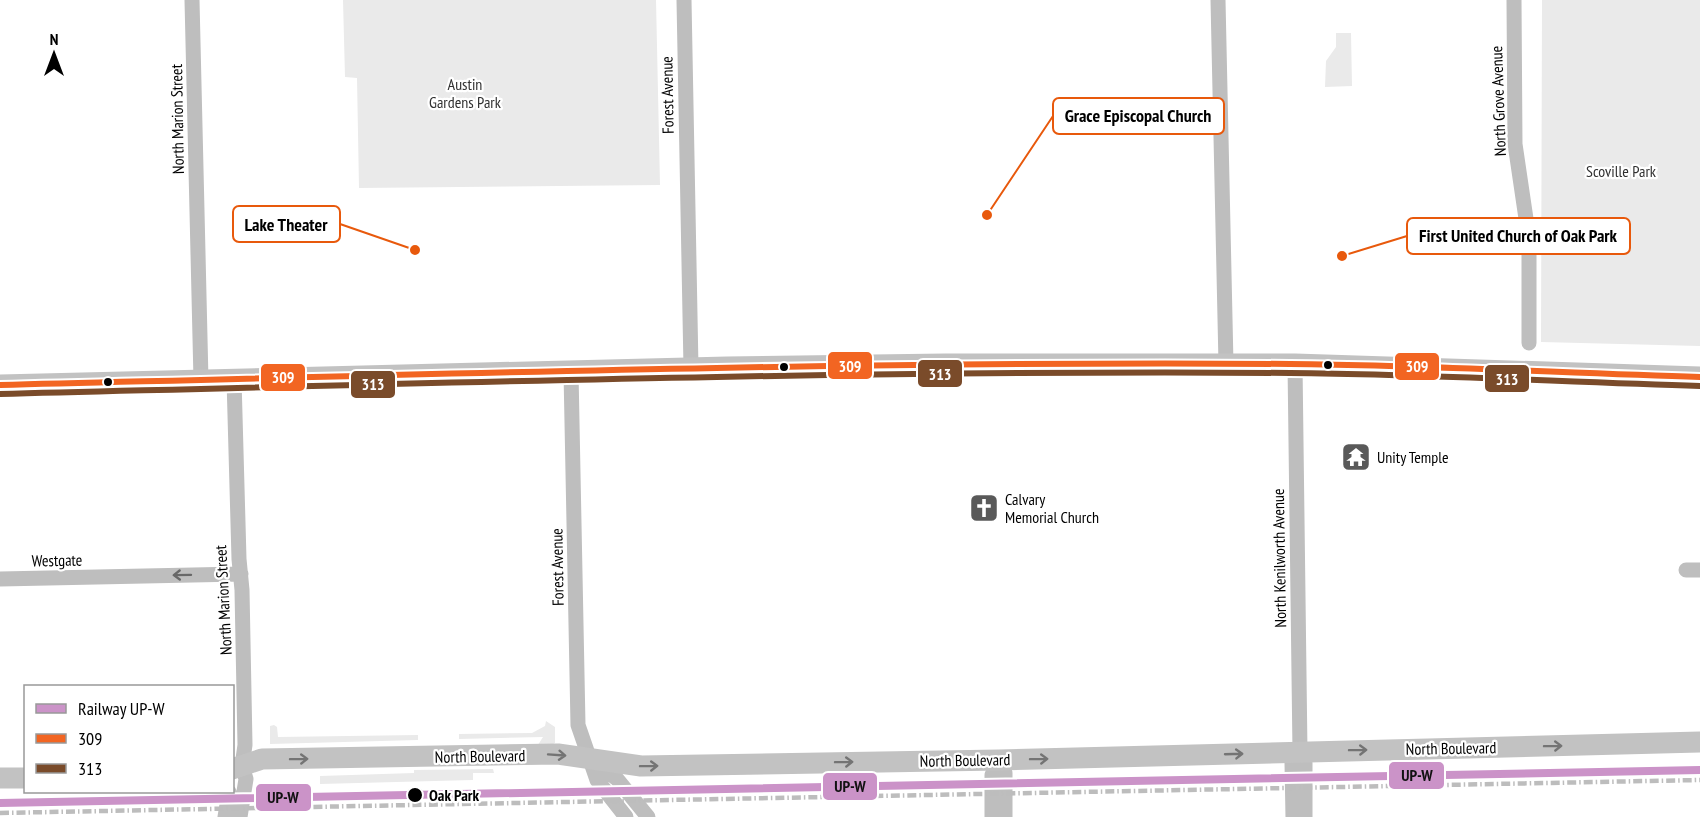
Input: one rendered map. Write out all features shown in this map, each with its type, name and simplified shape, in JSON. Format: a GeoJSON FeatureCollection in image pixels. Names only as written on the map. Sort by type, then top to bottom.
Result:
{"type":"FeatureCollection","features":[{"type":"Feature","properties":{"kind":"main road"},"geometry":{"type":"LineString","coordinates":[[0,385],[692,368],[961,364],[1295,364],[1700,377]]}},
{"type":"Feature","properties":{"kind":"main road","name":"North Boulevard"},"geometry":{"type":"LineString","coordinates":[[236,772],[262,759],[558,754],[632,766],[999,760],[1700,742]]}},
{"type":"Feature","properties":{"kind":"main road"},"geometry":{"type":"LineString","coordinates":[[0,778],[24,778]]}},
{"type":"Feature","properties":{"kind":"street","name":"North Marion Street"},"geometry":{"type":"LineString","coordinates":[[192,0],[201,380]]}},
{"type":"Feature","properties":{"kind":"street","name":"Forest Avenue"},"geometry":{"type":"LineString","coordinates":[[684,0],[692,368]]}},
{"type":"Feature","properties":{"kind":"street"},"geometry":{"type":"LineString","coordinates":[[1218,0],[1226,364]]}},
{"type":"Feature","properties":{"kind":"street","name":"North Grove Avenue"},"geometry":{"type":"LineString","coordinates":[[1514,0],[1515,144],[1530,239],[1529,343]]}},
{"type":"Feature","properties":{"kind":"street","name":"North Kenilworth Avenue"},"geometry":{"type":"LineString","coordinates":[[1295,364],[1300,752],[1305,763],[1305,817]]}},
{"type":"Feature","properties":{"kind":"street","name":"Forest Avenue"},"geometry":{"type":"LineString","coordinates":[[571,372],[578,725],[597,780],[626,817]]}},
{"type":"Feature","properties":{"kind":"street","name":"North Marion Street"},"geometry":{"type":"LineString","coordinates":[[234,380],[245,718],[245,745],[236,772],[246,779],[240,817]]}},
{"type":"Feature","properties":{"kind":"street","name":"Westgate"},"geometry":{"type":"LineString","coordinates":[[0,579],[241,574]]}},
{"type":"Feature","properties":{"kind":"street","name":"North Kenilworth Avenue"},"geometry":{"type":"LineString","coordinates":[[1293,817],[1292,763],[1300,752]]}},
{"type":"Feature","properties":{"kind":"street"},"geometry":{"type":"LineString","coordinates":[[591,760],[617,779],[648,817]]}},
{"type":"Feature","properties":{"kind":"street"},"geometry":{"type":"LineString","coordinates":[[993,817],[992,775],[999,760]]}},
{"type":"Feature","properties":{"kind":"street"},"geometry":{"type":"LineString","coordinates":[[999,760],[1005,773],[1005,817]]}},
{"type":"Feature","properties":{"kind":"street"},"geometry":{"type":"LineString","coordinates":[[225,817],[229,793]]}},
{"type":"Feature","properties":{"kind":"green space","name":"Austin Gardens Park"},"geometry":{"type":"Polygon","coordinates":[[[343,0],[656,0],[660,185],[359,188],[357,78],[345,77],[343,0]]]}},
{"type":"Feature","properties":{"kind":"green space","name":"Scoville Park"},"geometry":{"type":"Polygon","coordinates":[[[1542,0],[1700,0],[1700,346],[1541,342],[1542,0]]]}},
{"type":"Feature","properties":{"kind":"green space"},"geometry":{"type":"Polygon","coordinates":[[[1336,33],[1351,33],[1352,86],[1325,87],[1326,61],[1336,47],[1336,33]]]}},
{"type":"Feature","properties":{"kind":"green space"},"geometry":{"type":"Polygon","coordinates":[[[546,721],[555,727],[555,743],[548,747],[536,748],[543,737],[459,739],[459,734],[532,733],[545,726],[546,721]]]}},
{"type":"Feature","properties":{"kind":"green space"},"geometry":{"type":"Polygon","coordinates":[[[270,726],[277,727],[278,737],[418,735],[418,740],[270,744],[270,726]]]}},
{"type":"Feature","properties":{"kind":"green space"},"geometry":{"type":"Polygon","coordinates":[[[493,769],[494,773],[473,773],[473,780],[320,784],[320,776],[414,773],[414,770],[493,769]]]}},
{"type":"Feature","properties":{"kind":"railway"},"geometry":{"type":"LineString","coordinates":[[0,813],[1700,780]]}},
{"type":"Feature","properties":{"kind":"rail line","name":"UP-W"},"geometry":{"type":"LineString","coordinates":[[0,803],[1700,770]]}},
{"type":"Feature","properties":{"kind":"transit line","name":"309"},"geometry":{"type":"LineString","coordinates":[[0,385],[645,369],[968,364],[1341,365],[1700,377]]}},
{"type":"Feature","properties":{"kind":"transit line","name":"313"},"geometry":{"type":"LineString","coordinates":[[0,394],[645,378],[968,373],[1341,374],[1700,386]]}},
{"type":"Feature","properties":{"kind":"place","name":"Grace Episcopal Church"},"geometry":{"type":"Point","coordinates":[987,215]}},
{"type":"Feature","properties":{"kind":"place","name":"Lake Theater"},"geometry":{"type":"Point","coordinates":[415,250]}},
{"type":"Feature","properties":{"kind":"place","name":"First United Church of Oak Park"},"geometry":{"type":"Point","coordinates":[1342,256]}},
{"type":"Feature","properties":{"kind":"place","name":"Unity Temple"},"geometry":{"type":"Point","coordinates":[1356,457]}},
{"type":"Feature","properties":{"kind":"place","name":"Calvary Memorial Church"},"geometry":{"type":"Point","coordinates":[984,508]}},
{"type":"Feature","properties":{"kind":"place","name":"Oak Park"},"geometry":{"type":"Point","coordinates":[415,795]}}]}
